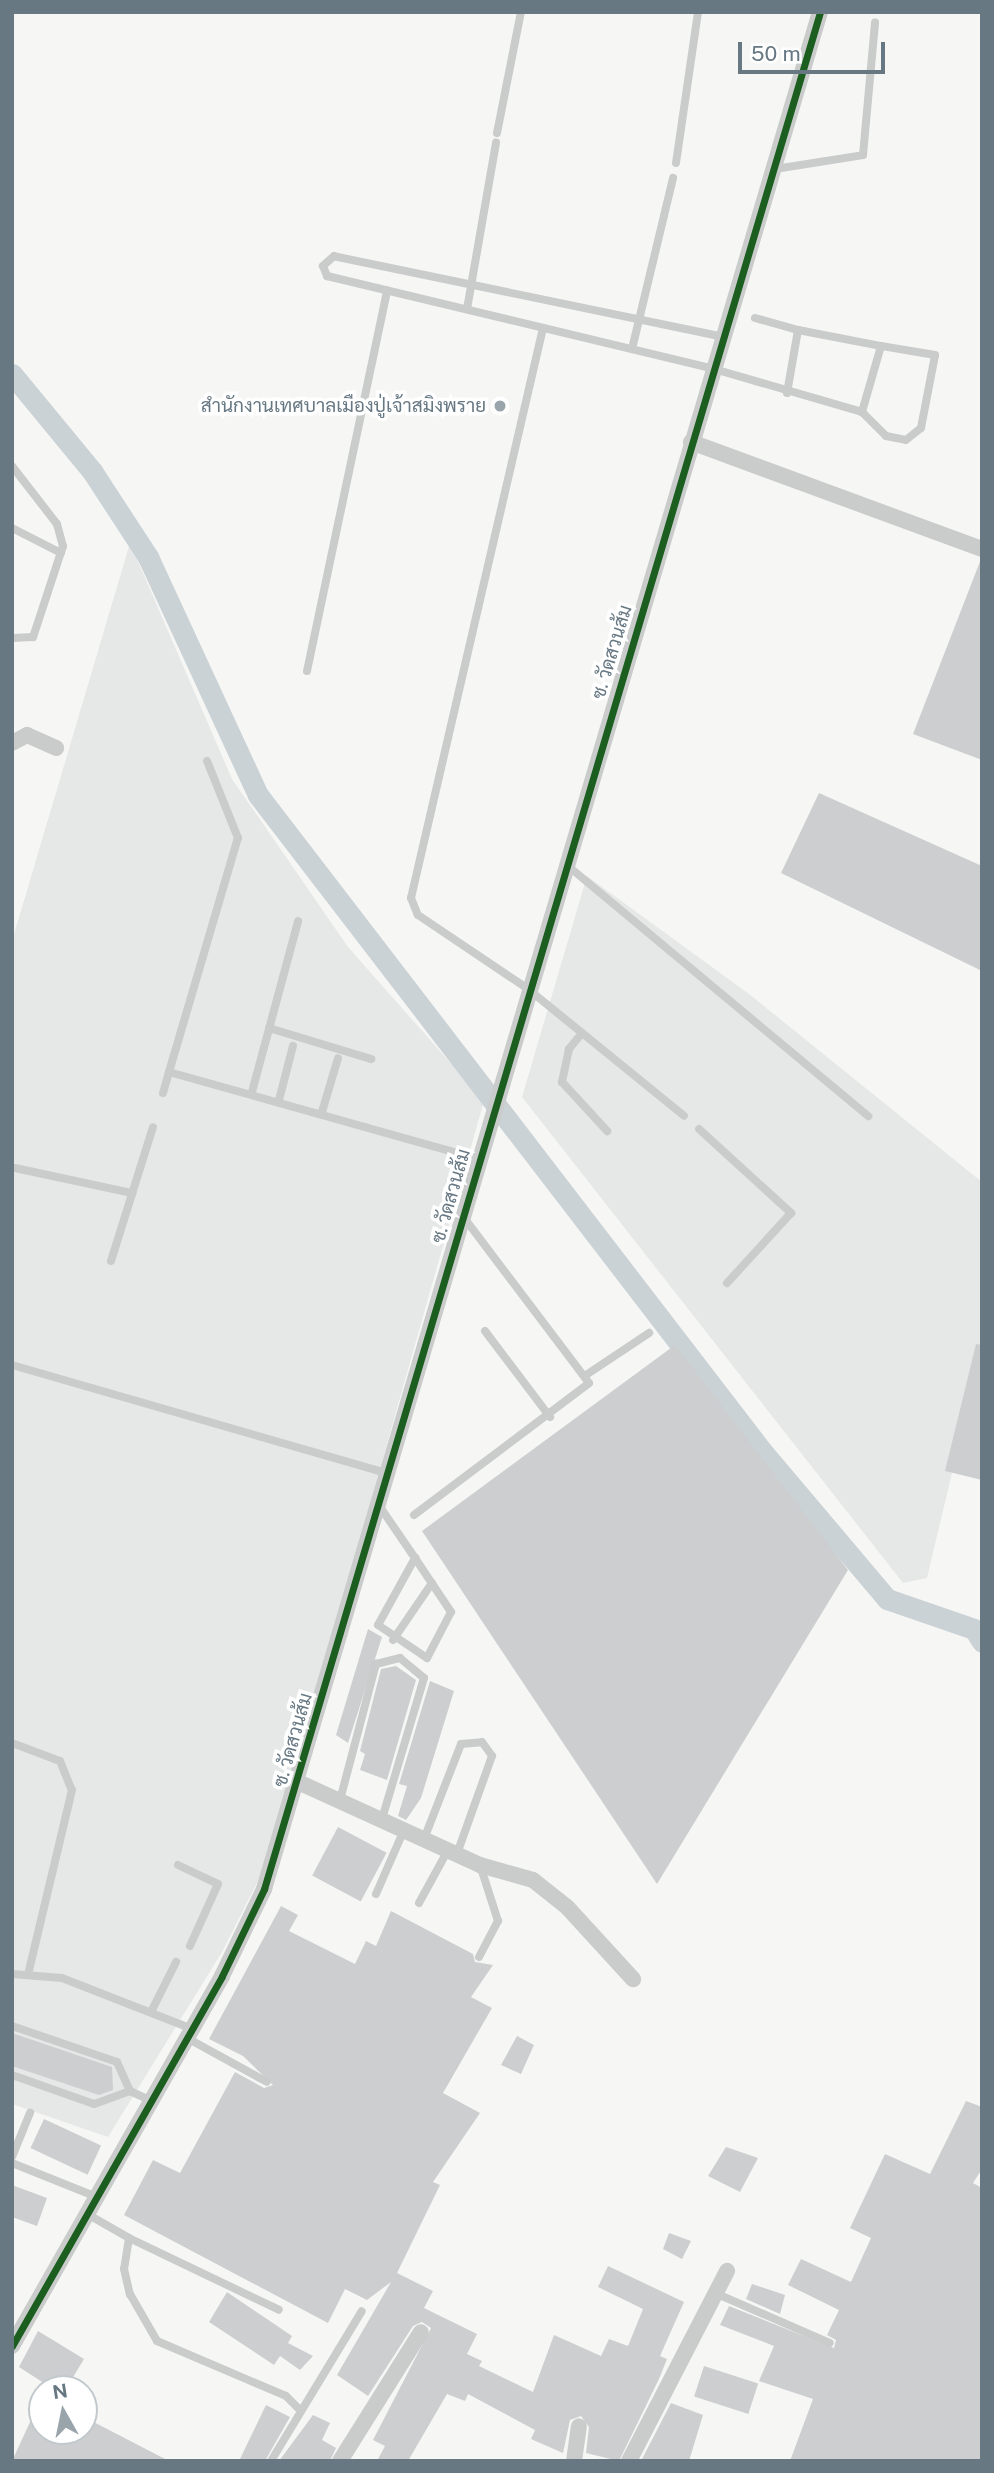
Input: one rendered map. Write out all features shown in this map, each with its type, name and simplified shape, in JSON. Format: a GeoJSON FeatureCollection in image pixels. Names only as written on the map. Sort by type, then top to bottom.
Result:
{"type":"FeatureCollection","features":[{"type":"Feature","properties":{"kind":"street","name":"ซ. วัดสวนส้ม"},"geometry":{"type":"LineString","coordinates":[[12,2346],[190,2033],[264,1889],[298,1782],[565,864],[820,12]]}},
{"type":"Feature","properties":{"kind":"street"},"geometry":{"type":"LineString","coordinates":[[691,442],[982,548]]}},
{"type":"Feature","properties":{"kind":"street"},"geometry":{"type":"LineString","coordinates":[[12,743],[27,735],[56,748]]}},
{"type":"Feature","properties":{"kind":"street"},"geometry":{"type":"LineString","coordinates":[[298,1782],[480,1865],[533,1880],[567,1907],[633,1979]]}},
{"type":"Feature","properties":{"kind":"street"},"geometry":{"type":"LineString","coordinates":[[629,2461],[727,2271]]}},
{"type":"Feature","properties":{"kind":"street"},"geometry":{"type":"LineString","coordinates":[[340,2461],[421,2332]]}},
{"type":"Feature","properties":{"kind":"street"},"geometry":{"type":"LineString","coordinates":[[574,2461],[579,2426]]}},
{"type":"Feature","properties":{"kind":"lane"},"geometry":{"type":"LineString","coordinates":[[467,309],[521,12]]}},
{"type":"Feature","properties":{"kind":"lane"},"geometry":{"type":"LineString","coordinates":[[676,163],[698,12]]}},
{"type":"Feature","properties":{"kind":"lane"},"geometry":{"type":"LineString","coordinates":[[775,169],[863,155],[875,23]]}},
{"type":"Feature","properties":{"kind":"lane"},"geometry":{"type":"LineString","coordinates":[[632,349],[673,178]]}},
{"type":"Feature","properties":{"kind":"lane"},"geometry":{"type":"LineString","coordinates":[[724,337],[472,284],[325,258],[327,276],[714,369],[787,393],[862,412],[874,428],[897,439],[914,437],[921,428],[935,355],[798,330],[755,318]]}},
{"type":"Feature","properties":{"kind":"lane"},"geometry":{"type":"LineString","coordinates":[[307,671],[387,290]]}},
{"type":"Feature","properties":{"kind":"lane"},"geometry":{"type":"LineString","coordinates":[[543,328],[410,883],[418,915],[528,989],[684,1116]]}},
{"type":"Feature","properties":{"kind":"lane"},"geometry":{"type":"LineString","coordinates":[[787,393],[798,330]]}},
{"type":"Feature","properties":{"kind":"lane"},"geometry":{"type":"LineString","coordinates":[[862,412],[880,346]]}},
{"type":"Feature","properties":{"kind":"lane"},"geometry":{"type":"LineString","coordinates":[[12,466],[57,524],[61,553],[33,637],[12,638]]}},
{"type":"Feature","properties":{"kind":"lane"},"geometry":{"type":"LineString","coordinates":[[12,528],[61,553]]}},
{"type":"Feature","properties":{"kind":"lane"},"geometry":{"type":"LineString","coordinates":[[163,1093],[235,862],[238,838],[207,761]]}},
{"type":"Feature","properties":{"kind":"lane"},"geometry":{"type":"LineString","coordinates":[[565,864],[868,1116]]}},
{"type":"Feature","properties":{"kind":"lane"},"geometry":{"type":"LineString","coordinates":[[252,1092],[298,920]]}},
{"type":"Feature","properties":{"kind":"lane"},"geometry":{"type":"LineString","coordinates":[[269,1028],[371,1059]]}},
{"type":"Feature","properties":{"kind":"lane"},"geometry":{"type":"LineString","coordinates":[[582,1033],[569,1049],[562,1082],[607,1131]]}},
{"type":"Feature","properties":{"kind":"lane"},"geometry":{"type":"LineString","coordinates":[[279,1100],[293,1046]]}},
{"type":"Feature","properties":{"kind":"lane"},"geometry":{"type":"LineString","coordinates":[[322,1112],[338,1058]]}},
{"type":"Feature","properties":{"kind":"lane"},"geometry":{"type":"LineString","coordinates":[[170,1072],[252,1092],[478,1159]]}},
{"type":"Feature","properties":{"kind":"lane"},"geometry":{"type":"LineString","coordinates":[[111,1261],[153,1127]]}},
{"type":"Feature","properties":{"kind":"lane"},"geometry":{"type":"LineString","coordinates":[[699,1129],[792,1213],[727,1283]]}},
{"type":"Feature","properties":{"kind":"lane"},"geometry":{"type":"LineString","coordinates":[[15,1168],[132,1193]]}},
{"type":"Feature","properties":{"kind":"lane"},"geometry":{"type":"LineString","coordinates":[[414,1515],[587,1390],[586,1375],[462,1216]]}},
{"type":"Feature","properties":{"kind":"lane"},"geometry":{"type":"LineString","coordinates":[[485,1331],[550,1417]]}},
{"type":"Feature","properties":{"kind":"lane"},"geometry":{"type":"LineString","coordinates":[[586,1375],[649,1333]]}},
{"type":"Feature","properties":{"kind":"lane"},"geometry":{"type":"LineString","coordinates":[[12,1365],[387,1473]]}},
{"type":"Feature","properties":{"kind":"lane"},"geometry":{"type":"LineString","coordinates":[[378,1504],[415,1558],[432,1583],[452,1616],[432,1656],[418,1656],[393,1640],[377,1625],[415,1558]]}},
{"type":"Feature","properties":{"kind":"lane"},"geometry":{"type":"LineString","coordinates":[[393,1640],[432,1583]]}},
{"type":"Feature","properties":{"kind":"lane"},"geometry":{"type":"LineString","coordinates":[[340,1800],[376,1664],[400,1658],[424,1678],[382,1819]]}},
{"type":"Feature","properties":{"kind":"lane"},"geometry":{"type":"LineString","coordinates":[[419,1903],[452,1852],[492,1756],[482,1742],[461,1744],[424,1839]]}},
{"type":"Feature","properties":{"kind":"lane"},"geometry":{"type":"LineString","coordinates":[[12,1743],[60,1761],[72,1790],[28,1975]]}},
{"type":"Feature","properties":{"kind":"lane"},"geometry":{"type":"LineString","coordinates":[[376,1894],[404,1830]]}},
{"type":"Feature","properties":{"kind":"lane"},"geometry":{"type":"LineString","coordinates":[[178,1865],[218,1884],[190,1946]]}},
{"type":"Feature","properties":{"kind":"lane"},"geometry":{"type":"LineString","coordinates":[[478,1957],[498,1921],[480,1865]]}},
{"type":"Feature","properties":{"kind":"lane"},"geometry":{"type":"LineString","coordinates":[[152,2010],[176,1962]]}},
{"type":"Feature","properties":{"kind":"lane"},"geometry":{"type":"LineString","coordinates":[[12,1974],[62,1978],[152,2010],[267,2082]]}},
{"type":"Feature","properties":{"kind":"lane"},"geometry":{"type":"LineString","coordinates":[[12,2026],[117,2062],[130,2091],[151,2101]]}},
{"type":"Feature","properties":{"kind":"lane"},"geometry":{"type":"LineString","coordinates":[[12,2075],[94,2105],[130,2091]]}},
{"type":"Feature","properties":{"kind":"lane"},"geometry":{"type":"LineString","coordinates":[[12,2157],[30,2113]]}},
{"type":"Feature","properties":{"kind":"lane"},"geometry":{"type":"LineString","coordinates":[[12,2163],[97,2197]]}},
{"type":"Feature","properties":{"kind":"lane"},"geometry":{"type":"LineString","coordinates":[[87,2214],[130,2238],[279,2310]]}},
{"type":"Feature","properties":{"kind":"lane"},"geometry":{"type":"LineString","coordinates":[[130,2238],[124,2269],[130,2294],[157,2341],[286,2396],[300,2410]]}},
{"type":"Feature","properties":{"kind":"lane"},"geometry":{"type":"LineString","coordinates":[[715,2293],[830,2343]]}},
{"type":"Feature","properties":{"kind":"lane"},"geometry":{"type":"LineString","coordinates":[[271,2461],[362,2311]]}},
{"type":"Feature","properties":{"kind":"shaded area"},"geometry":{"type":"Polygon","coordinates":[[[130,543],[232,779],[348,947],[484,1101],[270,1857],[222,1952],[108,2137],[12,2104],[12,941],[130,543]]]}},
{"type":"Feature","properties":{"kind":"shaded area"},"geometry":{"type":"Polygon","coordinates":[[[587,876],[749,994],[982,1182],[982,1347],[927,1578],[903,1583],[522,1097],[587,876]]]}},
{"type":"Feature","properties":{"kind":"building"},"geometry":{"type":"Polygon","coordinates":[[[982,559],[982,760],[913,734],[982,559]]]}},
{"type":"Feature","properties":{"kind":"building"},"geometry":{"type":"Polygon","coordinates":[[[819,793],[982,866],[982,971],[781,873],[819,793]]]}},
{"type":"Feature","properties":{"kind":"building"},"geometry":{"type":"Polygon","coordinates":[[[976,1344],[982,1345],[982,1480],[945,1471],[976,1344]]]}},
{"type":"Feature","properties":{"kind":"building"},"geometry":{"type":"Polygon","coordinates":[[[675,1345],[848,1570],[657,1884],[422,1531],[675,1345]]]}},
{"type":"Feature","properties":{"kind":"building"},"geometry":{"type":"Polygon","coordinates":[[[368,1629],[382,1637],[348,1743],[336,1735],[368,1629]]]}},
{"type":"Feature","properties":{"kind":"building"},"geometry":{"type":"Polygon","coordinates":[[[396,1666],[416,1680],[387,1780],[360,1770],[365,1754],[360,1751],[381,1669],[396,1666]]]}},
{"type":"Feature","properties":{"kind":"building"},"geometry":{"type":"Polygon","coordinates":[[[430,1681],[454,1691],[421,1798],[406,1820],[398,1816],[407,1786],[399,1784],[430,1681]]]}},
{"type":"Feature","properties":{"kind":"building"},"geometry":{"type":"Polygon","coordinates":[[[338,1827],[387,1853],[361,1901],[312,1876],[338,1827]]]}},
{"type":"Feature","properties":{"kind":"building"},"geometry":{"type":"Polygon","coordinates":[[[281,1906],[298,1915],[289,1931],[355,1964],[366,1941],[376,1946],[391,1911],[473,1954],[475,1962],[493,1965],[471,1997],[492,2008],[443,2093],[480,2113],[433,2182],[440,2185],[397,2273],[433,2291],[424,2308],[477,2334],[467,2354],[482,2361],[479,2366],[533,2392],[554,2335],[601,2356],[609,2339],[628,2346],[643,2309],[598,2287],[608,2266],[684,2302],[660,2356],[667,2359],[659,2379],[619,2461],[586,2453],[589,2427],[581,2416],[570,2420],[563,2453],[531,2439],[535,2430],[468,2394],[465,2401],[447,2394],[408,2461],[377,2461],[385,2446],[373,2440],[431,2328],[422,2322],[413,2326],[368,2396],[337,2375],[391,2282],[367,2300],[345,2289],[328,2323],[124,2215],[153,2160],[180,2173],[235,2072],[264,2088],[273,2085],[243,2056],[209,2039],[281,1906]]]}},
{"type":"Feature","properties":{"kind":"building"},"geometry":{"type":"Polygon","coordinates":[[[12,2033],[112,2067],[113,2090],[99,2095],[12,2066],[12,2033]]]}},
{"type":"Feature","properties":{"kind":"building"},"geometry":{"type":"Polygon","coordinates":[[[517,2036],[534,2045],[521,2074],[501,2065],[517,2036]]]}},
{"type":"Feature","properties":{"kind":"building"},"geometry":{"type":"Polygon","coordinates":[[[966,2101],[982,2107],[982,2169],[973,2183],[982,2188],[982,2461],[790,2461],[813,2399],[759,2381],[774,2346],[720,2325],[729,2306],[834,2348],[836,2340],[827,2335],[839,2310],[788,2285],[801,2259],[851,2282],[871,2238],[850,2228],[885,2154],[930,2174],[966,2101]]]}},
{"type":"Feature","properties":{"kind":"building"},"geometry":{"type":"Polygon","coordinates":[[[44,2119],[101,2146],[88,2175],[30,2148],[44,2119]]]}},
{"type":"Feature","properties":{"kind":"building"},"geometry":{"type":"Polygon","coordinates":[[[726,2147],[758,2158],[740,2192],[708,2176],[726,2147]]]}},
{"type":"Feature","properties":{"kind":"building"},"geometry":{"type":"Polygon","coordinates":[[[12,2185],[47,2198],[37,2226],[12,2217],[12,2185]]]}},
{"type":"Feature","properties":{"kind":"building"},"geometry":{"type":"Polygon","coordinates":[[[669,2233],[691,2241],[682,2259],[663,2249],[669,2233]]]}},
{"type":"Feature","properties":{"kind":"building"},"geometry":{"type":"Polygon","coordinates":[[[752,2284],[785,2295],[780,2314],[746,2299],[752,2284]]]}},
{"type":"Feature","properties":{"kind":"building"},"geometry":{"type":"Polygon","coordinates":[[[227,2292],[292,2336],[288,2343],[313,2356],[300,2370],[280,2356],[274,2365],[209,2322],[227,2292]]]}},
{"type":"Feature","properties":{"kind":"building"},"geometry":{"type":"Polygon","coordinates":[[[38,2331],[84,2359],[74,2375],[31,2375],[19,2367],[38,2331]]]}},
{"type":"Feature","properties":{"kind":"building"},"geometry":{"type":"Polygon","coordinates":[[[704,2366],[758,2384],[748,2414],[694,2396],[704,2366]]]}},
{"type":"Feature","properties":{"kind":"building"},"geometry":{"type":"Polygon","coordinates":[[[671,2403],[703,2415],[689,2461],[641,2461],[671,2403]]]}},
{"type":"Feature","properties":{"kind":"building"},"geometry":{"type":"Polygon","coordinates":[[[266,2405],[290,2417],[265,2461],[239,2461],[266,2405]]]}},
{"type":"Feature","properties":{"kind":"building"},"geometry":{"type":"Polygon","coordinates":[[[313,2415],[330,2423],[322,2440],[336,2448],[330,2461],[279,2461],[313,2415]]]}},
{"type":"Feature","properties":{"kind":"building"},"geometry":{"type":"Polygon","coordinates":[[[98,2424],[169,2461],[12,2461],[28,2426],[28,2445],[98,2445],[98,2424]]]}},
{"type":"Feature","properties":{"kind":"waterway"},"geometry":{"type":"LineString","coordinates":[[12,374],[92,471],[148,557],[258,795],[762,1451],[887,1599],[974,1629],[982,1642]]}},
{"type":"Feature","properties":{"kind":"cycle path"},"geometry":{"type":"LineString","coordinates":[[12,2346],[222,1976],[264,1889],[820,12]]}},
{"type":"Feature","properties":{"kind":"place","name":"สำนักงานเทศบาลเมืองปู่เจ้าสมิงพราย"},"geometry":{"type":"Point","coordinates":[500,406]}}]}
